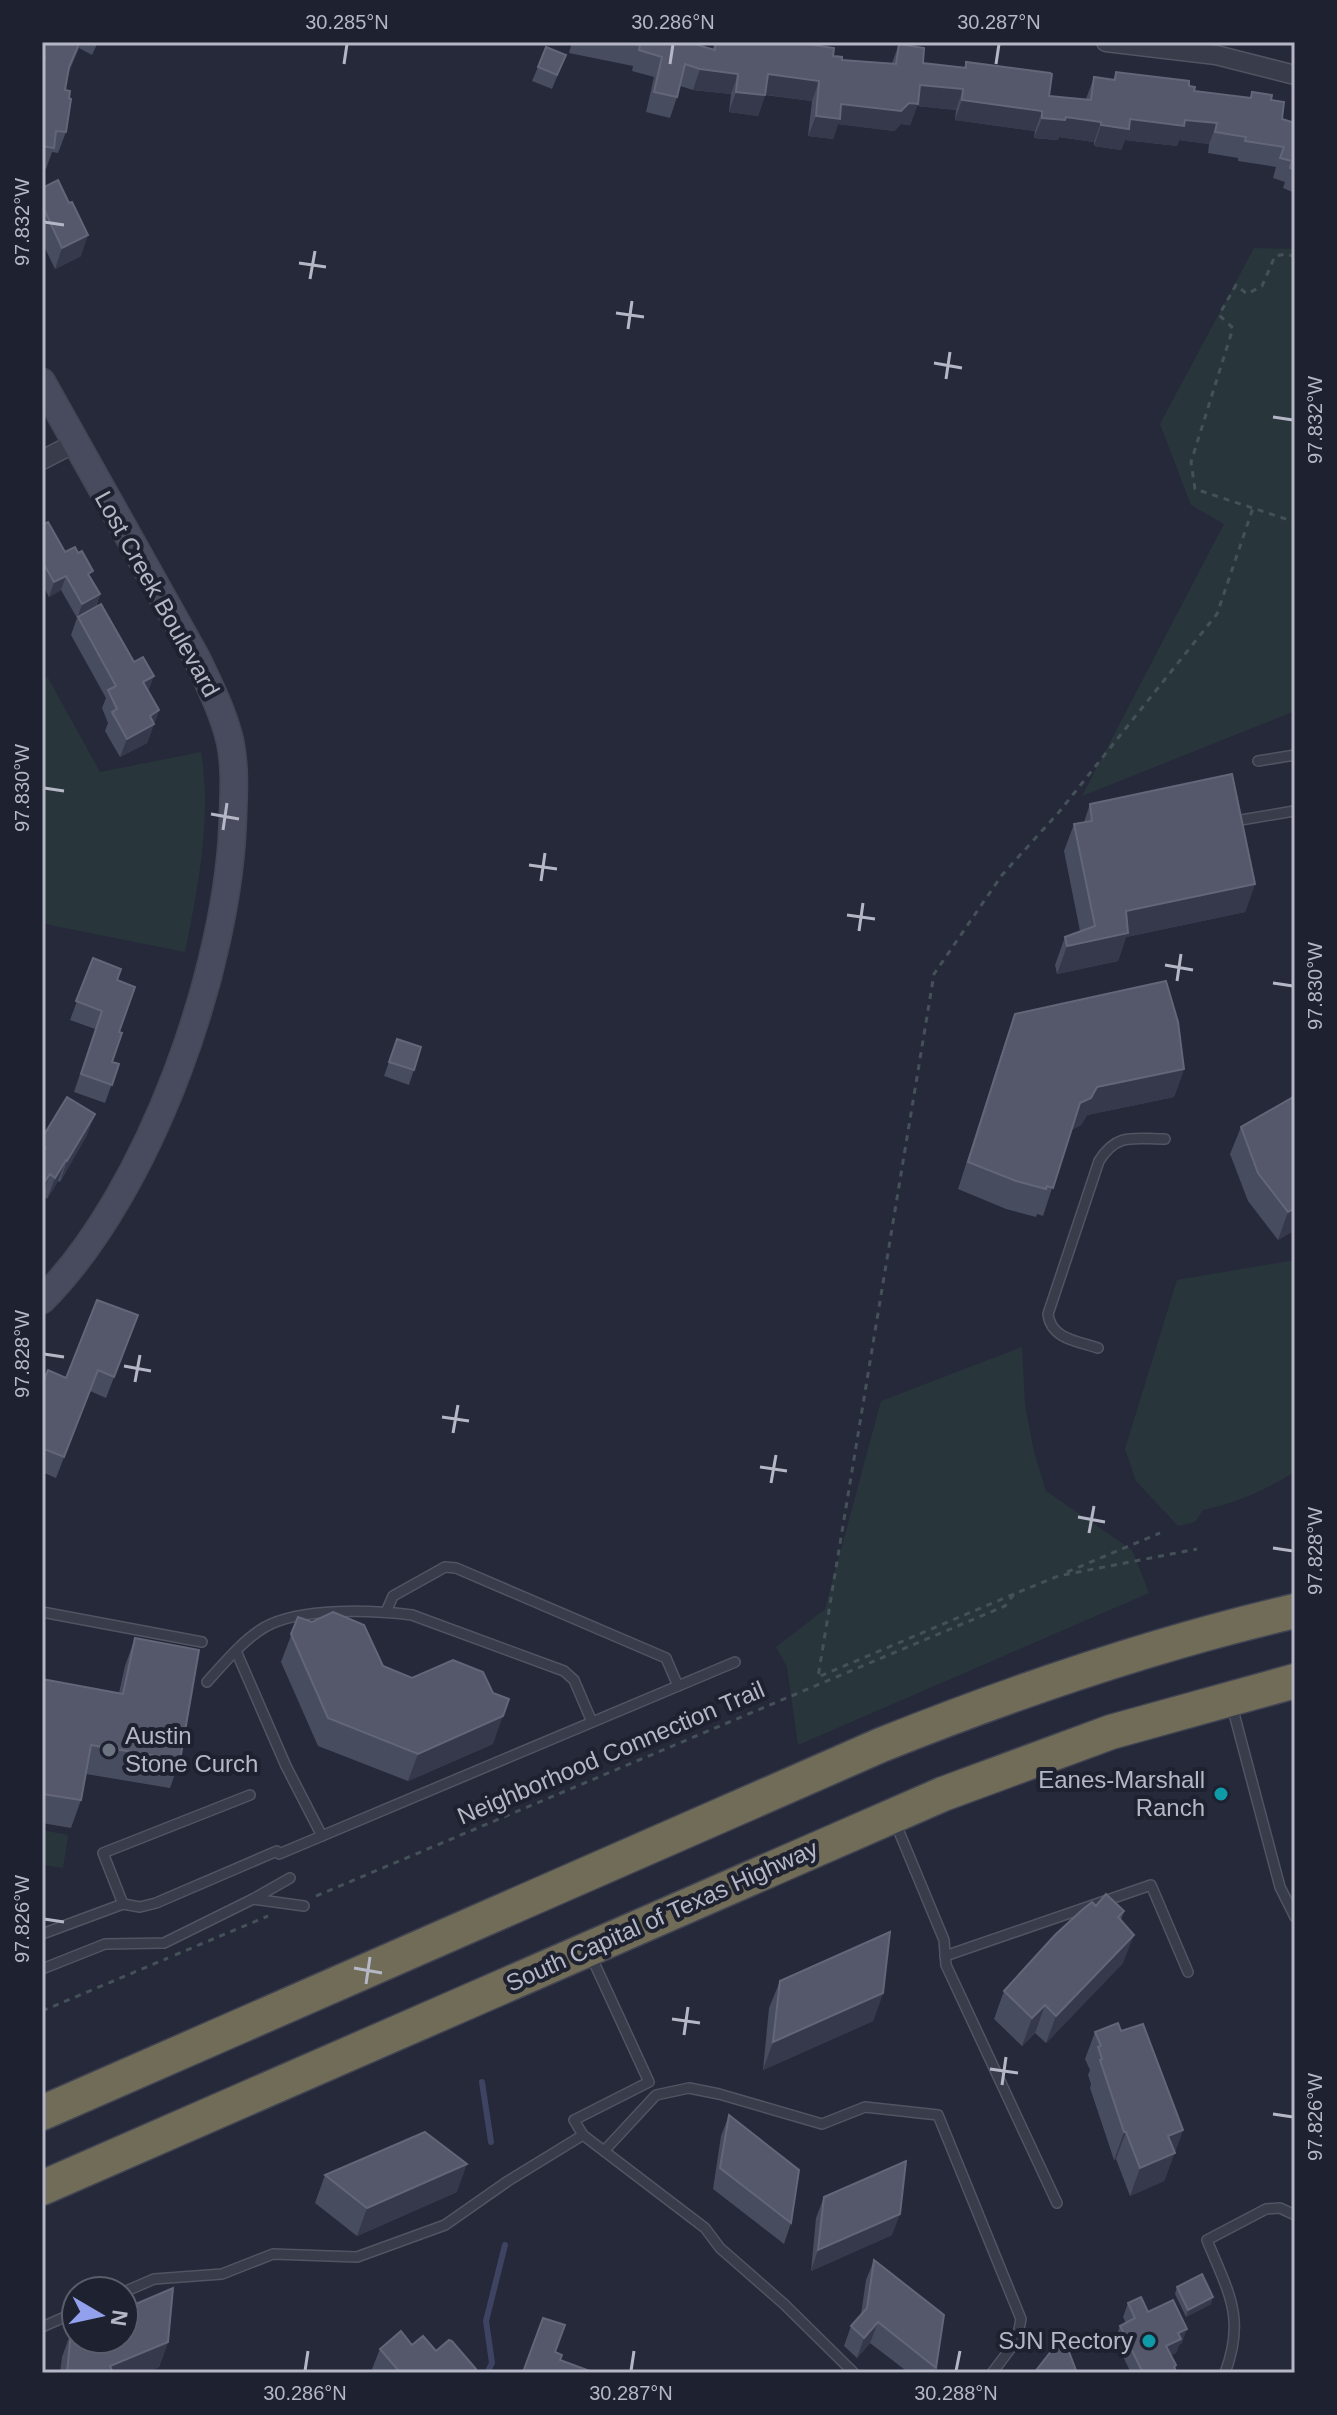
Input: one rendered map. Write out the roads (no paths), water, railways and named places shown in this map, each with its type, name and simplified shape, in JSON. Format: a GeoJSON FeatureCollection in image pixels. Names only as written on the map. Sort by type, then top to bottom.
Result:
{"type":"FeatureCollection","features":[{"type":"Feature","properties":{"kind":"highway"},"geometry":{"type":"LineString","coordinates":[[42,2113],[881,1745],[1083,1670],[1295,1611]]}},
{"type":"Feature","properties":{"kind":"highway","name":"South Capital of Texas Highway"},"geometry":{"type":"LineString","coordinates":[[42,2188],[893,1815],[1066,1748],[1295,1681]]}},
{"type":"Feature","properties":{"kind":"street"},"geometry":{"type":"LineString","coordinates":[[1106,42],[1216,55],[1295,75]]}},
{"type":"Feature","properties":{"kind":"street","name":"Lost Creek Boulevard"},"geometry":{"type":"LineString","coordinates":[[42,382],[196,657],[216,700],[230,743],[234,785],[233,835],[220,926],[203,993],[171,1089],[139,1160],[99,1231],[42,1300]]}},
{"type":"Feature","properties":{"kind":"street"},"geometry":{"type":"LineString","coordinates":[[42,460],[75,443]]}},
{"type":"Feature","properties":{"kind":"lane"},"geometry":{"type":"LineString","coordinates":[[1258,761],[1295,755]]}},
{"type":"Feature","properties":{"kind":"lane"},"geometry":{"type":"LineString","coordinates":[[1235,821],[1294,811]]}},
{"type":"Feature","properties":{"kind":"lane"},"geometry":{"type":"LineString","coordinates":[[1098,1348],[1057,1334],[1050,1326],[1048,1314],[1099,1161],[1119,1139],[1165,1139]]}},
{"type":"Feature","properties":{"kind":"lane"},"geometry":{"type":"LineString","coordinates":[[386,1612],[393,1596],[445,1567],[456,1568],[666,1658],[678,1686]]}},
{"type":"Feature","properties":{"kind":"lane"},"geometry":{"type":"LineString","coordinates":[[42,1612],[202,1642]]}},
{"type":"Feature","properties":{"kind":"lane"},"geometry":{"type":"LineString","coordinates":[[207,1682],[236,1651],[265,1627],[287,1619],[317,1614],[386,1612],[412,1615],[564,1671],[574,1680],[592,1722]]}},
{"type":"Feature","properties":{"kind":"lane"},"geometry":{"type":"LineString","coordinates":[[236,1651],[286,1766],[322,1836]]}},
{"type":"Feature","properties":{"kind":"lane"},"geometry":{"type":"LineString","coordinates":[[42,1934],[123,1904],[140,1907],[156,1903],[735,1662]]}},
{"type":"Feature","properties":{"kind":"lane"},"geometry":{"type":"LineString","coordinates":[[1230,1698],[1280,1887],[1295,1917]]}},
{"type":"Feature","properties":{"kind":"lane"},"geometry":{"type":"LineString","coordinates":[[123,1904],[103,1853],[250,1795]]}},
{"type":"Feature","properties":{"kind":"lane"},"geometry":{"type":"LineString","coordinates":[[893,1815],[944,1940],[946,1965],[1057,2203]]}},
{"type":"Feature","properties":{"kind":"lane"},"geometry":{"type":"LineString","coordinates":[[42,1969],[105,1944],[164,1943],[290,1878]]}},
{"type":"Feature","properties":{"kind":"lane"},"geometry":{"type":"LineString","coordinates":[[945,1956],[1151,1885],[1188,1972]]}},
{"type":"Feature","properties":{"kind":"lane"},"geometry":{"type":"LineString","coordinates":[[253,1899],[300,1905]]}},
{"type":"Feature","properties":{"kind":"lane"},"geometry":{"type":"LineString","coordinates":[[588,1949],[656,2095]]}},
{"type":"Feature","properties":{"kind":"lane"},"geometry":{"type":"LineString","coordinates":[[649,2082],[574,2120],[583,2135],[705,2228],[720,2248],[784,2304],[854,2373]]}},
{"type":"Feature","properties":{"kind":"lane"},"geometry":{"type":"LineString","coordinates":[[604,2151],[656,2095],[689,2088],[822,2124],[865,2107],[938,2115],[1021,2319],[1017,2340],[992,2373]]}},
{"type":"Feature","properties":{"kind":"lane"},"geometry":{"type":"LineString","coordinates":[[140,2285],[154,2279],[222,2274],[273,2254],[357,2257],[445,2225],[508,2181],[583,2135]]}},
{"type":"Feature","properties":{"kind":"lane"},"geometry":{"type":"LineString","coordinates":[[1225,2373],[1236,2336],[1235,2310],[1207,2240],[1266,2209],[1280,2208],[1295,2215]]}},
{"type":"Feature","properties":{"kind":"waterway"},"geometry":{"type":"LineString","coordinates":[[482,2082],[491,2142]]}},
{"type":"Feature","properties":{"kind":"waterway"},"geometry":{"type":"LineString","coordinates":[[487,2373],[492,2363],[486,2321],[505,2245]]}},
{"type":"Feature","properties":{"kind":"place","name":"Austin Stone Curch"},"geometry":{"type":"Point","coordinates":[109,1750]}},
{"type":"Feature","properties":{"kind":"place","name":"Eanes-Marshall Ranch"},"geometry":{"type":"Point","coordinates":[1221,1794]}},
{"type":"Feature","properties":{"kind":"place","name":"SJN Rectory"},"geometry":{"type":"Point","coordinates":[1149,2341]}}]}
